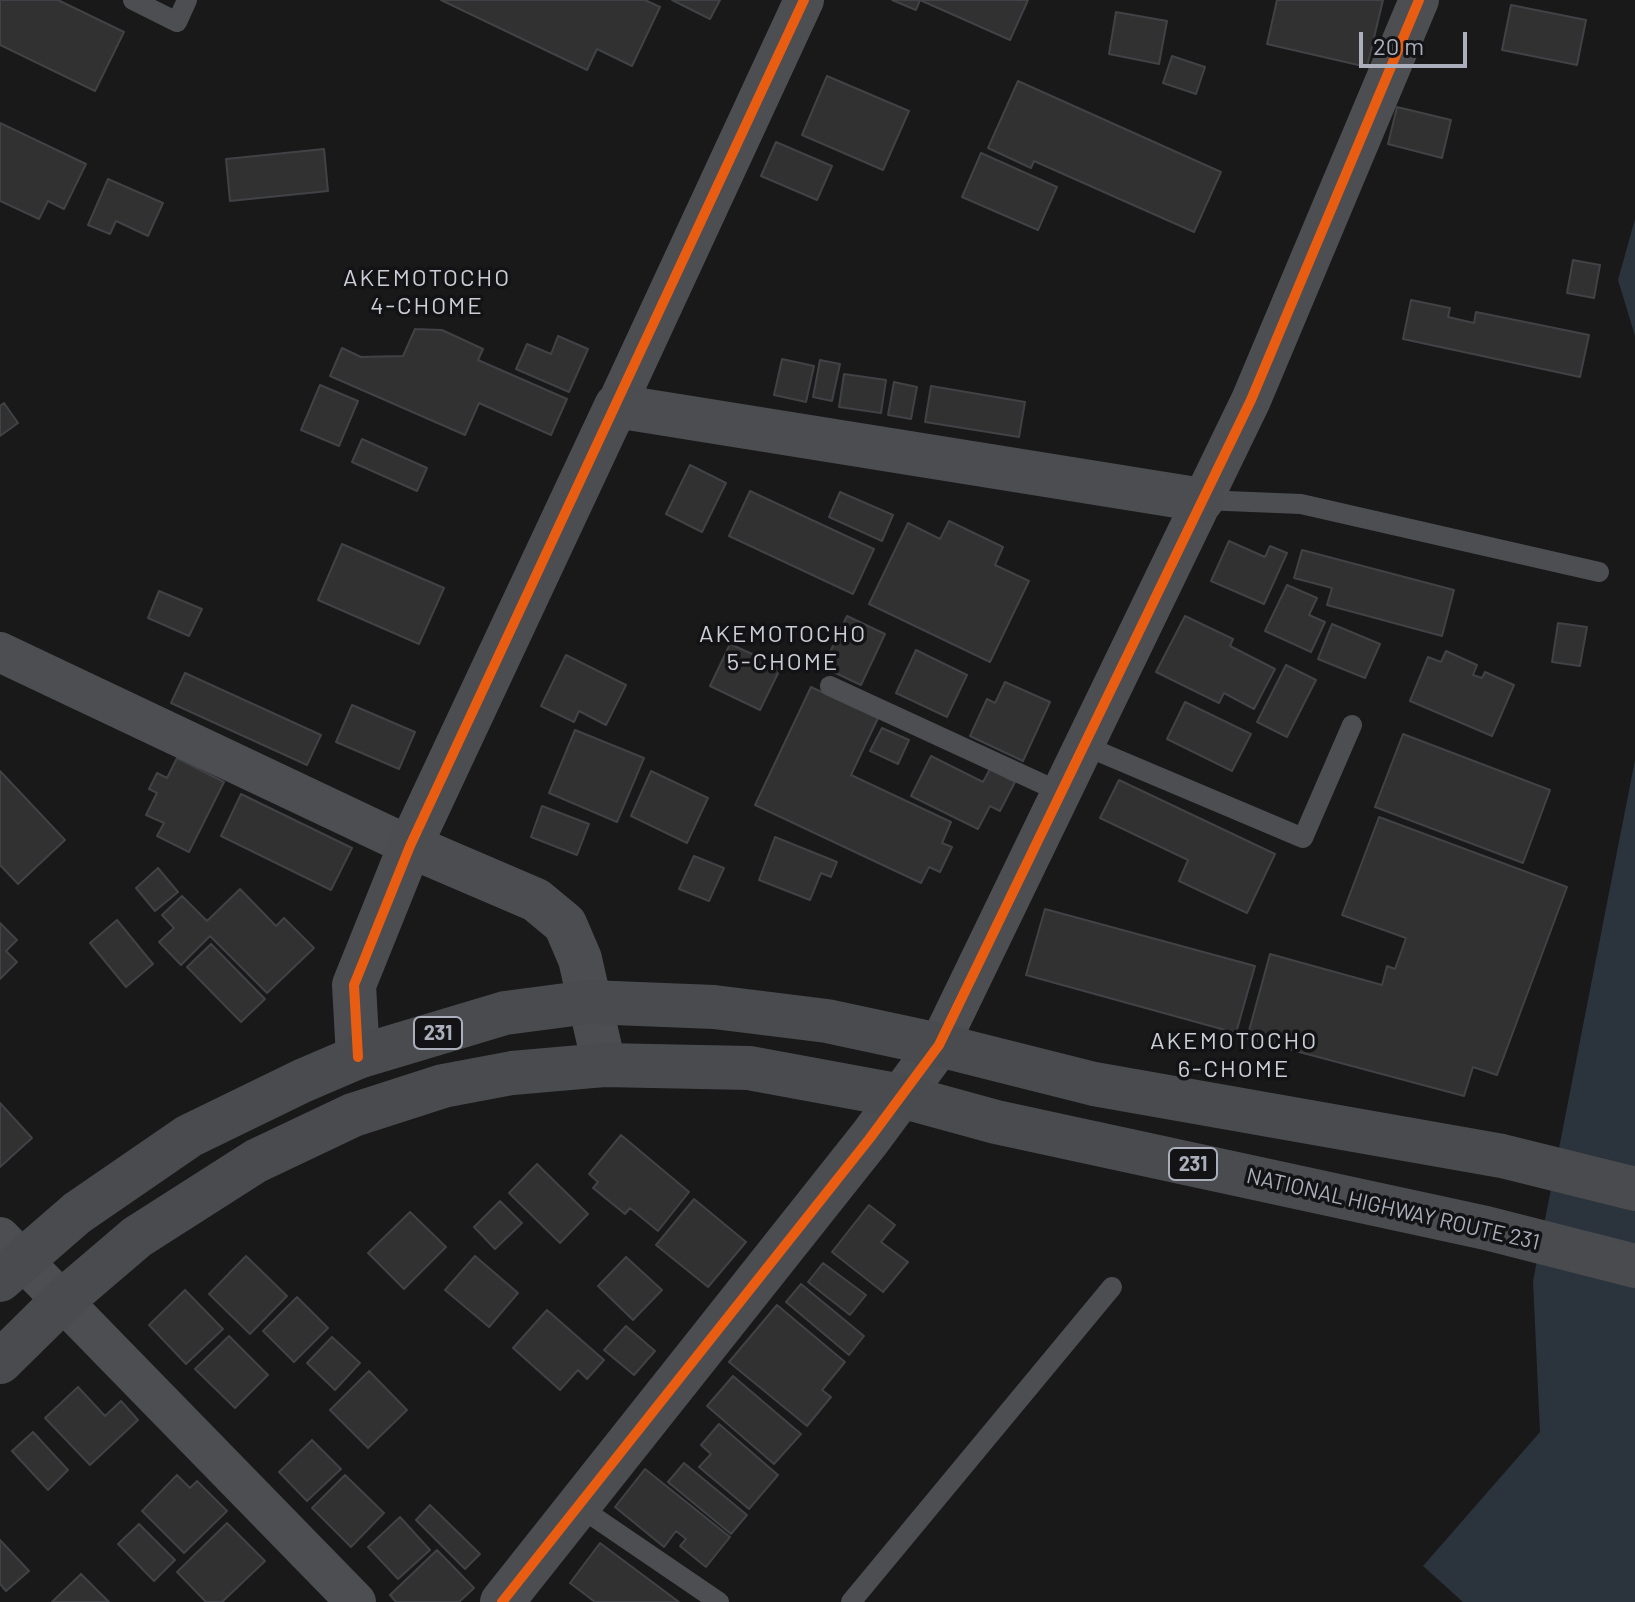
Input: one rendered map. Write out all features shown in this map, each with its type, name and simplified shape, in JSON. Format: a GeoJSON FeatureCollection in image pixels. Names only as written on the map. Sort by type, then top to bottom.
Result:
{"type":"FeatureCollection","features":[{"type":"Feature","properties":{"kind":"highway","name":"231"},"geometry":{"type":"LineString","coordinates":[[7,1259],[189,1136],[302,1081],[358,1057],[505,1013],[589,1002],[714,1007],[827,1021],[1094,1084],[1502,1156],[1635,1189]]}},
{"type":"Feature","properties":{"kind":"highway","name":"NATIONAL HIGHWAY ROUTE 231"},"geometry":{"type":"LineString","coordinates":[[0,1362],[62,1301],[137,1237],[256,1161],[353,1115],[443,1086],[512,1073],[604,1065],[749,1068],[901,1096],[996,1122],[1486,1228],[1635,1266]]}},
{"type":"Feature","properties":{"kind":"street"},"geometry":{"type":"LineString","coordinates":[[358,1057],[354,985],[410,846],[804,0]]}},
{"type":"Feature","properties":{"kind":"street"},"geometry":{"type":"LineString","coordinates":[[502,1602],[939,1045],[1251,400],[1419,0]]}},
{"type":"Feature","properties":{"kind":"street"},"geometry":{"type":"LineString","coordinates":[[616,406],[1202,500]]}},
{"type":"Feature","properties":{"kind":"street"},"geometry":{"type":"LineString","coordinates":[[0,652],[410,846],[536,900],[565,924],[580,959],[604,1065]]}},
{"type":"Feature","properties":{"kind":"street"},"geometry":{"type":"LineString","coordinates":[[7,1259],[62,1301],[356,1602]]}},
{"type":"Feature","properties":{"kind":"lane"},"geometry":{"type":"LineString","coordinates":[[133,0],[177,22],[187,0]]}},
{"type":"Feature","properties":{"kind":"lane"},"geometry":{"type":"LineString","coordinates":[[1202,500],[1301,504],[1599,572]]}},
{"type":"Feature","properties":{"kind":"lane"},"geometry":{"type":"LineString","coordinates":[[830,686],[1060,792]]}},
{"type":"Feature","properties":{"kind":"lane"},"geometry":{"type":"LineString","coordinates":[[1083,745],[1303,838],[1352,725]]}},
{"type":"Feature","properties":{"kind":"lane"},"geometry":{"type":"LineString","coordinates":[[851,1602],[1112,1287]]}},
{"type":"Feature","properties":{"kind":"lane"},"geometry":{"type":"LineString","coordinates":[[578,1506],[719,1602]]}},
{"type":"Feature","properties":{"kind":"shaded area"},"geometry":{"type":"Polygon","coordinates":[[[1635,219],[1635,336],[1618,280],[1635,219]]]}},
{"type":"Feature","properties":{"kind":"shaded area"},"geometry":{"type":"Polygon","coordinates":[[[1635,760],[1635,1602],[1463,1602],[1423,1566],[1540,1432],[1533,1281],[1635,760]]]}},
{"type":"Feature","properties":{"kind":"building"},"geometry":{"type":"Polygon","coordinates":[[[0,0],[58,0],[124,32],[95,91],[0,45],[0,0]]]}},
{"type":"Feature","properties":{"kind":"building"},"geometry":{"type":"Polygon","coordinates":[[[441,0],[645,0],[660,7],[632,66],[597,49],[587,70],[441,0]]]}},
{"type":"Feature","properties":{"kind":"building"},"geometry":{"type":"Polygon","coordinates":[[[672,0],[720,0],[710,19],[672,0]]]}},
{"type":"Feature","properties":{"kind":"building"},"geometry":{"type":"Polygon","coordinates":[[[892,0],[920,0],[916,10],[892,0]]]}},
{"type":"Feature","properties":{"kind":"building"},"geometry":{"type":"Polygon","coordinates":[[[920,0],[1028,0],[1010,40],[920,0]]]}},
{"type":"Feature","properties":{"kind":"building"},"geometry":{"type":"Polygon","coordinates":[[[1277,0],[1383,0],[1367,67],[1267,44],[1277,0]]]}},
{"type":"Feature","properties":{"kind":"building"},"geometry":{"type":"Polygon","coordinates":[[[1511,5],[1586,20],[1577,65],[1502,50],[1511,5]]]}},
{"type":"Feature","properties":{"kind":"building"},"geometry":{"type":"Polygon","coordinates":[[[1116,12],[1167,21],[1159,64],[1109,54],[1116,12]]]}},
{"type":"Feature","properties":{"kind":"building"},"geometry":{"type":"Polygon","coordinates":[[[1172,56],[1205,67],[1196,94],[1163,83],[1172,56]]]}},
{"type":"Feature","properties":{"kind":"building"},"geometry":{"type":"Polygon","coordinates":[[[827,76],[909,111],[883,170],[802,135],[827,76]]]}},
{"type":"Feature","properties":{"kind":"building"},"geometry":{"type":"Polygon","coordinates":[[[1018,81],[1221,172],[1194,232],[1034,161],[1031,168],[988,148],[1018,81]]]}},
{"type":"Feature","properties":{"kind":"building"},"geometry":{"type":"Polygon","coordinates":[[[1397,107],[1451,120],[1442,158],[1388,144],[1397,107]]]}},
{"type":"Feature","properties":{"kind":"building"},"geometry":{"type":"Polygon","coordinates":[[[0,123],[86,164],[64,209],[48,201],[39,219],[0,201],[0,123]]]}},
{"type":"Feature","properties":{"kind":"building"},"geometry":{"type":"Polygon","coordinates":[[[776,142],[832,166],[817,200],[761,176],[776,142]]]}},
{"type":"Feature","properties":{"kind":"building"},"geometry":{"type":"Polygon","coordinates":[[[324,149],[328,191],[230,201],[226,159],[324,149]]]}},
{"type":"Feature","properties":{"kind":"building"},"geometry":{"type":"Polygon","coordinates":[[[981,153],[1057,187],[1038,230],[962,197],[981,153]]]}},
{"type":"Feature","properties":{"kind":"building"},"geometry":{"type":"Polygon","coordinates":[[[108,179],[163,203],[148,236],[116,221],[110,234],[88,225],[108,179]]]}},
{"type":"Feature","properties":{"kind":"building"},"geometry":{"type":"Polygon","coordinates":[[[1573,260],[1600,265],[1594,298],[1567,293],[1573,260]]]}},
{"type":"Feature","properties":{"kind":"building"},"geometry":{"type":"Polygon","coordinates":[[[1411,300],[1450,308],[1448,317],[1474,323],[1476,312],[1589,335],[1580,377],[1403,339],[1411,300]]]}},
{"type":"Feature","properties":{"kind":"building"},"geometry":{"type":"Polygon","coordinates":[[[415,329],[442,330],[483,349],[478,360],[567,399],[551,435],[479,403],[465,435],[330,376],[342,348],[361,357],[403,356],[415,329]]]}},
{"type":"Feature","properties":{"kind":"building"},"geometry":{"type":"Polygon","coordinates":[[[558,336],[588,349],[569,392],[516,369],[527,344],[551,354],[558,336]]]}},
{"type":"Feature","properties":{"kind":"building"},"geometry":{"type":"Polygon","coordinates":[[[782,359],[814,366],[806,402],[774,395],[782,359]]]}},
{"type":"Feature","properties":{"kind":"building"},"geometry":{"type":"Polygon","coordinates":[[[820,360],[840,364],[832,401],[813,397],[820,360]]]}},
{"type":"Feature","properties":{"kind":"building"},"geometry":{"type":"Polygon","coordinates":[[[844,374],[886,380],[881,413],[839,407],[844,374]]]}},
{"type":"Feature","properties":{"kind":"building"},"geometry":{"type":"Polygon","coordinates":[[[894,382],[917,387],[911,419],[888,415],[894,382]]]}},
{"type":"Feature","properties":{"kind":"building"},"geometry":{"type":"Polygon","coordinates":[[[320,385],[358,401],[339,446],[301,430],[320,385]]]}},
{"type":"Feature","properties":{"kind":"building"},"geometry":{"type":"Polygon","coordinates":[[[931,386],[1025,402],[1019,437],[925,422],[931,386]]]}},
{"type":"Feature","properties":{"kind":"building"},"geometry":{"type":"Polygon","coordinates":[[[4,403],[18,423],[0,436],[0,406],[4,403]]]}},
{"type":"Feature","properties":{"kind":"building"},"geometry":{"type":"Polygon","coordinates":[[[362,439],[427,468],[417,491],[352,462],[362,439]]]}},
{"type":"Feature","properties":{"kind":"building"},"geometry":{"type":"Polygon","coordinates":[[[690,465],[726,483],[702,532],[666,514],[690,465]]]}},
{"type":"Feature","properties":{"kind":"building"},"geometry":{"type":"Polygon","coordinates":[[[750,491],[874,549],[853,594],[729,536],[750,491]]]}},
{"type":"Feature","properties":{"kind":"building"},"geometry":{"type":"Polygon","coordinates":[[[840,492],[893,515],[882,541],[829,517],[840,492]]]}},
{"type":"Feature","properties":{"kind":"building"},"geometry":{"type":"Polygon","coordinates":[[[949,521],[1003,547],[995,565],[1029,581],[990,662],[869,604],[908,523],[940,539],[949,521]]]}},
{"type":"Feature","properties":{"kind":"building"},"geometry":{"type":"Polygon","coordinates":[[[1229,541],[1265,557],[1270,546],[1287,553],[1264,604],[1211,581],[1229,541]]]}},
{"type":"Feature","properties":{"kind":"building"},"geometry":{"type":"Polygon","coordinates":[[[342,544],[444,588],[419,644],[318,600],[342,544]]]}},
{"type":"Feature","properties":{"kind":"building"},"geometry":{"type":"Polygon","coordinates":[[[1302,550],[1454,590],[1442,636],[1327,605],[1332,588],[1294,578],[1302,550]]]}},
{"type":"Feature","properties":{"kind":"building"},"geometry":{"type":"Polygon","coordinates":[[[1287,585],[1317,598],[1309,615],[1325,622],[1311,652],[1265,631],[1287,585]]]}},
{"type":"Feature","properties":{"kind":"building"},"geometry":{"type":"Polygon","coordinates":[[[159,591],[202,609],[189,636],[148,618],[159,591]]]}},
{"type":"Feature","properties":{"kind":"building"},"geometry":{"type":"Polygon","coordinates":[[[847,616],[885,634],[861,685],[823,667],[847,616]]]}},
{"type":"Feature","properties":{"kind":"building"},"geometry":{"type":"Polygon","coordinates":[[[1185,616],[1233,639],[1230,646],[1275,669],[1254,709],[1224,693],[1219,703],[1156,672],[1185,616]]]}},
{"type":"Feature","properties":{"kind":"building"},"geometry":{"type":"Polygon","coordinates":[[[1558,623],[1587,627],[1580,666],[1552,662],[1558,623]]]}},
{"type":"Feature","properties":{"kind":"building"},"geometry":{"type":"Polygon","coordinates":[[[1332,624],[1380,644],[1365,678],[1318,659],[1332,624]]]}},
{"type":"Feature","properties":{"kind":"building"},"geometry":{"type":"Polygon","coordinates":[[[730,644],[781,667],[760,710],[710,686],[730,644]]]}},
{"type":"Feature","properties":{"kind":"building"},"geometry":{"type":"Polygon","coordinates":[[[916,650],[967,675],[947,717],[896,693],[916,650]]]}},
{"type":"Feature","properties":{"kind":"building"},"geometry":{"type":"Polygon","coordinates":[[[1446,651],[1477,665],[1473,675],[1482,678],[1485,672],[1514,685],[1492,736],[1410,701],[1428,657],[1441,662],[1446,651]]]}},
{"type":"Feature","properties":{"kind":"building"},"geometry":{"type":"Polygon","coordinates":[[[566,655],[626,685],[606,725],[579,711],[574,722],[541,706],[566,655]]]}},
{"type":"Feature","properties":{"kind":"building"},"geometry":{"type":"Polygon","coordinates":[[[1286,665],[1316,680],[1287,737],[1257,722],[1286,665]]]}},
{"type":"Feature","properties":{"kind":"building"},"geometry":{"type":"Polygon","coordinates":[[[185,673],[321,735],[307,765],[171,703],[185,673]]]}},
{"type":"Feature","properties":{"kind":"building"},"geometry":{"type":"Polygon","coordinates":[[[1005,682],[1050,702],[1023,761],[970,736],[987,699],[995,703],[1005,682]]]}},
{"type":"Feature","properties":{"kind":"building"},"geometry":{"type":"Polygon","coordinates":[[[811,687],[878,718],[851,775],[951,822],[942,843],[952,847],[940,872],[929,867],[921,883],[755,805],[811,687]]]}},
{"type":"Feature","properties":{"kind":"building"},"geometry":{"type":"Polygon","coordinates":[[[1185,702],[1251,734],[1232,771],[1167,739],[1185,702]]]}},
{"type":"Feature","properties":{"kind":"building"},"geometry":{"type":"Polygon","coordinates":[[[352,705],[415,732],[399,769],[336,742],[352,705]]]}},
{"type":"Feature","properties":{"kind":"building"},"geometry":{"type":"Polygon","coordinates":[[[882,728],[909,740],[898,764],[870,751],[882,728]]]}},
{"type":"Feature","properties":{"kind":"building"},"geometry":{"type":"Polygon","coordinates":[[[575,730],[644,758],[617,822],[549,793],[575,730]]]}},
{"type":"Feature","properties":{"kind":"building"},"geometry":{"type":"Polygon","coordinates":[[[1403,734],[1550,790],[1523,863],[1375,807],[1403,734]]]}},
{"type":"Feature","properties":{"kind":"building"},"geometry":{"type":"Polygon","coordinates":[[[931,756],[983,782],[990,769],[1015,782],[1000,811],[990,806],[978,829],[911,796],[931,756]]]}},
{"type":"Feature","properties":{"kind":"building"},"geometry":{"type":"Polygon","coordinates":[[[177,758],[224,782],[189,852],[157,836],[164,823],[146,815],[157,793],[149,789],[157,773],[167,778],[177,758]]]}},
{"type":"Feature","properties":{"kind":"building"},"geometry":{"type":"Polygon","coordinates":[[[0,771],[65,840],[18,884],[0,865],[0,771]]]}},
{"type":"Feature","properties":{"kind":"building"},"geometry":{"type":"Polygon","coordinates":[[[651,771],[708,798],[687,843],[631,816],[651,771]]]}},
{"type":"Feature","properties":{"kind":"building"},"geometry":{"type":"Polygon","coordinates":[[[1119,780],[1275,854],[1247,913],[1179,881],[1188,860],[1100,818],[1119,780]]]}},
{"type":"Feature","properties":{"kind":"building"},"geometry":{"type":"Polygon","coordinates":[[[241,794],[352,848],[331,890],[221,836],[241,794]]]}},
{"type":"Feature","properties":{"kind":"building"},"geometry":{"type":"Polygon","coordinates":[[[542,806],[589,824],[577,855],[531,837],[542,806]]]}},
{"type":"Feature","properties":{"kind":"building"},"geometry":{"type":"Polygon","coordinates":[[[1379,817],[1567,887],[1497,1075],[1473,1067],[1464,1096],[1247,1038],[1270,954],[1382,985],[1387,966],[1395,969],[1406,938],[1342,915],[1379,817]]]}},
{"type":"Feature","properties":{"kind":"building"},"geometry":{"type":"Polygon","coordinates":[[[775,837],[837,862],[831,877],[821,873],[810,900],[759,880],[775,837]]]}},
{"type":"Feature","properties":{"kind":"building"},"geometry":{"type":"Polygon","coordinates":[[[694,856],[724,868],[709,901],[679,889],[694,856]]]}},
{"type":"Feature","properties":{"kind":"building"},"geometry":{"type":"Polygon","coordinates":[[[158,868],[178,892],[155,911],[136,888],[158,868]]]}},
{"type":"Feature","properties":{"kind":"building"},"geometry":{"type":"Polygon","coordinates":[[[240,889],[276,926],[284,918],[314,948],[267,993],[210,936],[181,965],[159,942],[174,928],[162,915],[182,896],[207,921],[240,889]]]}},
{"type":"Feature","properties":{"kind":"building"},"geometry":{"type":"Polygon","coordinates":[[[1045,909],[1255,966],[1236,1033],[1026,975],[1045,909]]]}},
{"type":"Feature","properties":{"kind":"building"},"geometry":{"type":"Polygon","coordinates":[[[117,920],[153,964],[126,987],[90,943],[117,920]]]}},
{"type":"Feature","properties":{"kind":"building"},"geometry":{"type":"Polygon","coordinates":[[[0,923],[17,940],[6,951],[17,962],[0,979],[0,923]]]}},
{"type":"Feature","properties":{"kind":"building"},"geometry":{"type":"Polygon","coordinates":[[[211,944],[265,999],[241,1022],[187,967],[211,944]]]}},
{"type":"Feature","properties":{"kind":"building"},"geometry":{"type":"Polygon","coordinates":[[[0,1103],[32,1138],[0,1167],[0,1103]]]}},
{"type":"Feature","properties":{"kind":"building"},"geometry":{"type":"Polygon","coordinates":[[[621,1135],[689,1192],[658,1231],[630,1208],[625,1214],[593,1188],[598,1182],[589,1174],[621,1135]]]}},
{"type":"Feature","properties":{"kind":"building"},"geometry":{"type":"Polygon","coordinates":[[[537,1164],[588,1214],[560,1243],[509,1193],[537,1164]]]}},
{"type":"Feature","properties":{"kind":"building"},"geometry":{"type":"Polygon","coordinates":[[[694,1199],[746,1242],[708,1287],[656,1245],[694,1199]]]}},
{"type":"Feature","properties":{"kind":"building"},"geometry":{"type":"Polygon","coordinates":[[[500,1201],[522,1223],[495,1249],[474,1227],[500,1201]]]}},
{"type":"Feature","properties":{"kind":"building"},"geometry":{"type":"Polygon","coordinates":[[[869,1205],[895,1225],[881,1242],[908,1262],[883,1292],[832,1252],[869,1205]]]}},
{"type":"Feature","properties":{"kind":"building"},"geometry":{"type":"Polygon","coordinates":[[[410,1212],[446,1247],[404,1289],[368,1253],[410,1212]]]}},
{"type":"Feature","properties":{"kind":"building"},"geometry":{"type":"Polygon","coordinates":[[[246,1256],[287,1296],[250,1334],[209,1294],[246,1256]]]}},
{"type":"Feature","properties":{"kind":"building"},"geometry":{"type":"Polygon","coordinates":[[[475,1256],[518,1293],[489,1327],[445,1290],[475,1256]]]}},
{"type":"Feature","properties":{"kind":"building"},"geometry":{"type":"Polygon","coordinates":[[[626,1257],[662,1290],[633,1320],[598,1286],[626,1257]]]}},
{"type":"Feature","properties":{"kind":"building"},"geometry":{"type":"Polygon","coordinates":[[[823,1263],[866,1295],[850,1315],[808,1282],[823,1263]]]}},
{"type":"Feature","properties":{"kind":"building"},"geometry":{"type":"Polygon","coordinates":[[[801,1284],[864,1336],[849,1355],[786,1302],[801,1284]]]}},
{"type":"Feature","properties":{"kind":"building"},"geometry":{"type":"Polygon","coordinates":[[[185,1290],[223,1329],[186,1364],[149,1325],[185,1290]]]}},
{"type":"Feature","properties":{"kind":"building"},"geometry":{"type":"Polygon","coordinates":[[[297,1297],[328,1328],[294,1362],[263,1331],[297,1297]]]}},
{"type":"Feature","properties":{"kind":"building"},"geometry":{"type":"Polygon","coordinates":[[[777,1305],[845,1362],[822,1390],[831,1397],[807,1426],[729,1362],[777,1305]]]}},
{"type":"Feature","properties":{"kind":"building"},"geometry":{"type":"Polygon","coordinates":[[[547,1310],[604,1360],[587,1379],[578,1370],[560,1390],[513,1348],[547,1310]]]}},
{"type":"Feature","properties":{"kind":"building"},"geometry":{"type":"Polygon","coordinates":[[[626,1326],[655,1351],[634,1375],[604,1350],[626,1326]]]}},
{"type":"Feature","properties":{"kind":"building"},"geometry":{"type":"Polygon","coordinates":[[[229,1336],[268,1375],[235,1408],[195,1369],[229,1336]]]}},
{"type":"Feature","properties":{"kind":"building"},"geometry":{"type":"Polygon","coordinates":[[[332,1337],[360,1363],[335,1390],[307,1363],[332,1337]]]}},
{"type":"Feature","properties":{"kind":"building"},"geometry":{"type":"Polygon","coordinates":[[[369,1371],[407,1410],[368,1448],[330,1410],[369,1371]]]}},
{"type":"Feature","properties":{"kind":"building"},"geometry":{"type":"Polygon","coordinates":[[[733,1376],[801,1434],[774,1464],[707,1406],[733,1376]]]}},
{"type":"Feature","properties":{"kind":"building"},"geometry":{"type":"Polygon","coordinates":[[[78,1387],[105,1416],[121,1401],[138,1420],[90,1465],[45,1418],[78,1387]]]}},
{"type":"Feature","properties":{"kind":"building"},"geometry":{"type":"Polygon","coordinates":[[[719,1424],[778,1475],[749,1509],[699,1467],[711,1454],[701,1445],[719,1424]]]}},
{"type":"Feature","properties":{"kind":"building"},"geometry":{"type":"Polygon","coordinates":[[[33,1432],[68,1470],[48,1490],[12,1451],[33,1432]]]}},
{"type":"Feature","properties":{"kind":"building"},"geometry":{"type":"Polygon","coordinates":[[[312,1440],[341,1469],[307,1501],[279,1472],[312,1440]]]}},
{"type":"Feature","properties":{"kind":"building"},"geometry":{"type":"Polygon","coordinates":[[[684,1463],[747,1515],[731,1534],[668,1482],[684,1463]]]}},
{"type":"Feature","properties":{"kind":"building"},"geometry":{"type":"Polygon","coordinates":[[[645,1469],[730,1537],[706,1567],[680,1546],[686,1539],[676,1531],[664,1547],[615,1507],[645,1469]]]}},
{"type":"Feature","properties":{"kind":"building"},"geometry":{"type":"Polygon","coordinates":[[[177,1475],[190,1488],[197,1481],[227,1511],[184,1553],[142,1511],[177,1475]]]}},
{"type":"Feature","properties":{"kind":"building"},"geometry":{"type":"Polygon","coordinates":[[[345,1475],[384,1513],[351,1547],[312,1508],[345,1475]]]}},
{"type":"Feature","properties":{"kind":"building"},"geometry":{"type":"Polygon","coordinates":[[[430,1505],[480,1554],[465,1569],[416,1520],[430,1505]]]}},
{"type":"Feature","properties":{"kind":"building"},"geometry":{"type":"Polygon","coordinates":[[[400,1517],[430,1550],[398,1579],[368,1547],[400,1517]]]}},
{"type":"Feature","properties":{"kind":"building"},"geometry":{"type":"Polygon","coordinates":[[[227,1523],[265,1561],[222,1602],[206,1602],[177,1572],[227,1523]]]}},
{"type":"Feature","properties":{"kind":"building"},"geometry":{"type":"Polygon","coordinates":[[[139,1524],[175,1560],[154,1581],[118,1544],[139,1524]]]}},
{"type":"Feature","properties":{"kind":"building"},"geometry":{"type":"Polygon","coordinates":[[[0,1540],[29,1571],[6,1591],[0,1584],[0,1540]]]}},
{"type":"Feature","properties":{"kind":"building"},"geometry":{"type":"Polygon","coordinates":[[[600,1543],[679,1602],[595,1602],[570,1583],[600,1543]]]}},
{"type":"Feature","properties":{"kind":"building"},"geometry":{"type":"Polygon","coordinates":[[[437,1550],[474,1588],[459,1602],[396,1602],[390,1595],[437,1550]]]}},
{"type":"Feature","properties":{"kind":"building"},"geometry":{"type":"Polygon","coordinates":[[[81,1574],[109,1602],[52,1602],[81,1574]]]}},
{"type":"Feature","properties":{"kind":"cycle path"},"geometry":{"type":"LineString","coordinates":[[358,1057],[354,985],[410,846],[804,0]]}},
{"type":"Feature","properties":{"kind":"cycle path"},"geometry":{"type":"LineString","coordinates":[[502,1602],[870,1138],[939,1045],[1251,400],[1419,0]]}},
{"type":"Feature","properties":{"kind":"district","name":"AKEMOTOCHO 4-CHOME"},"geometry":{"type":"Point","coordinates":[427,292]}},
{"type":"Feature","properties":{"kind":"district","name":"AKEMOTOCHO 5-CHOME"},"geometry":{"type":"Point","coordinates":[783,648]}},
{"type":"Feature","properties":{"kind":"district","name":"AKEMOTOCHO 6-CHOME"},"geometry":{"type":"Point","coordinates":[1234,1055]}}]}
